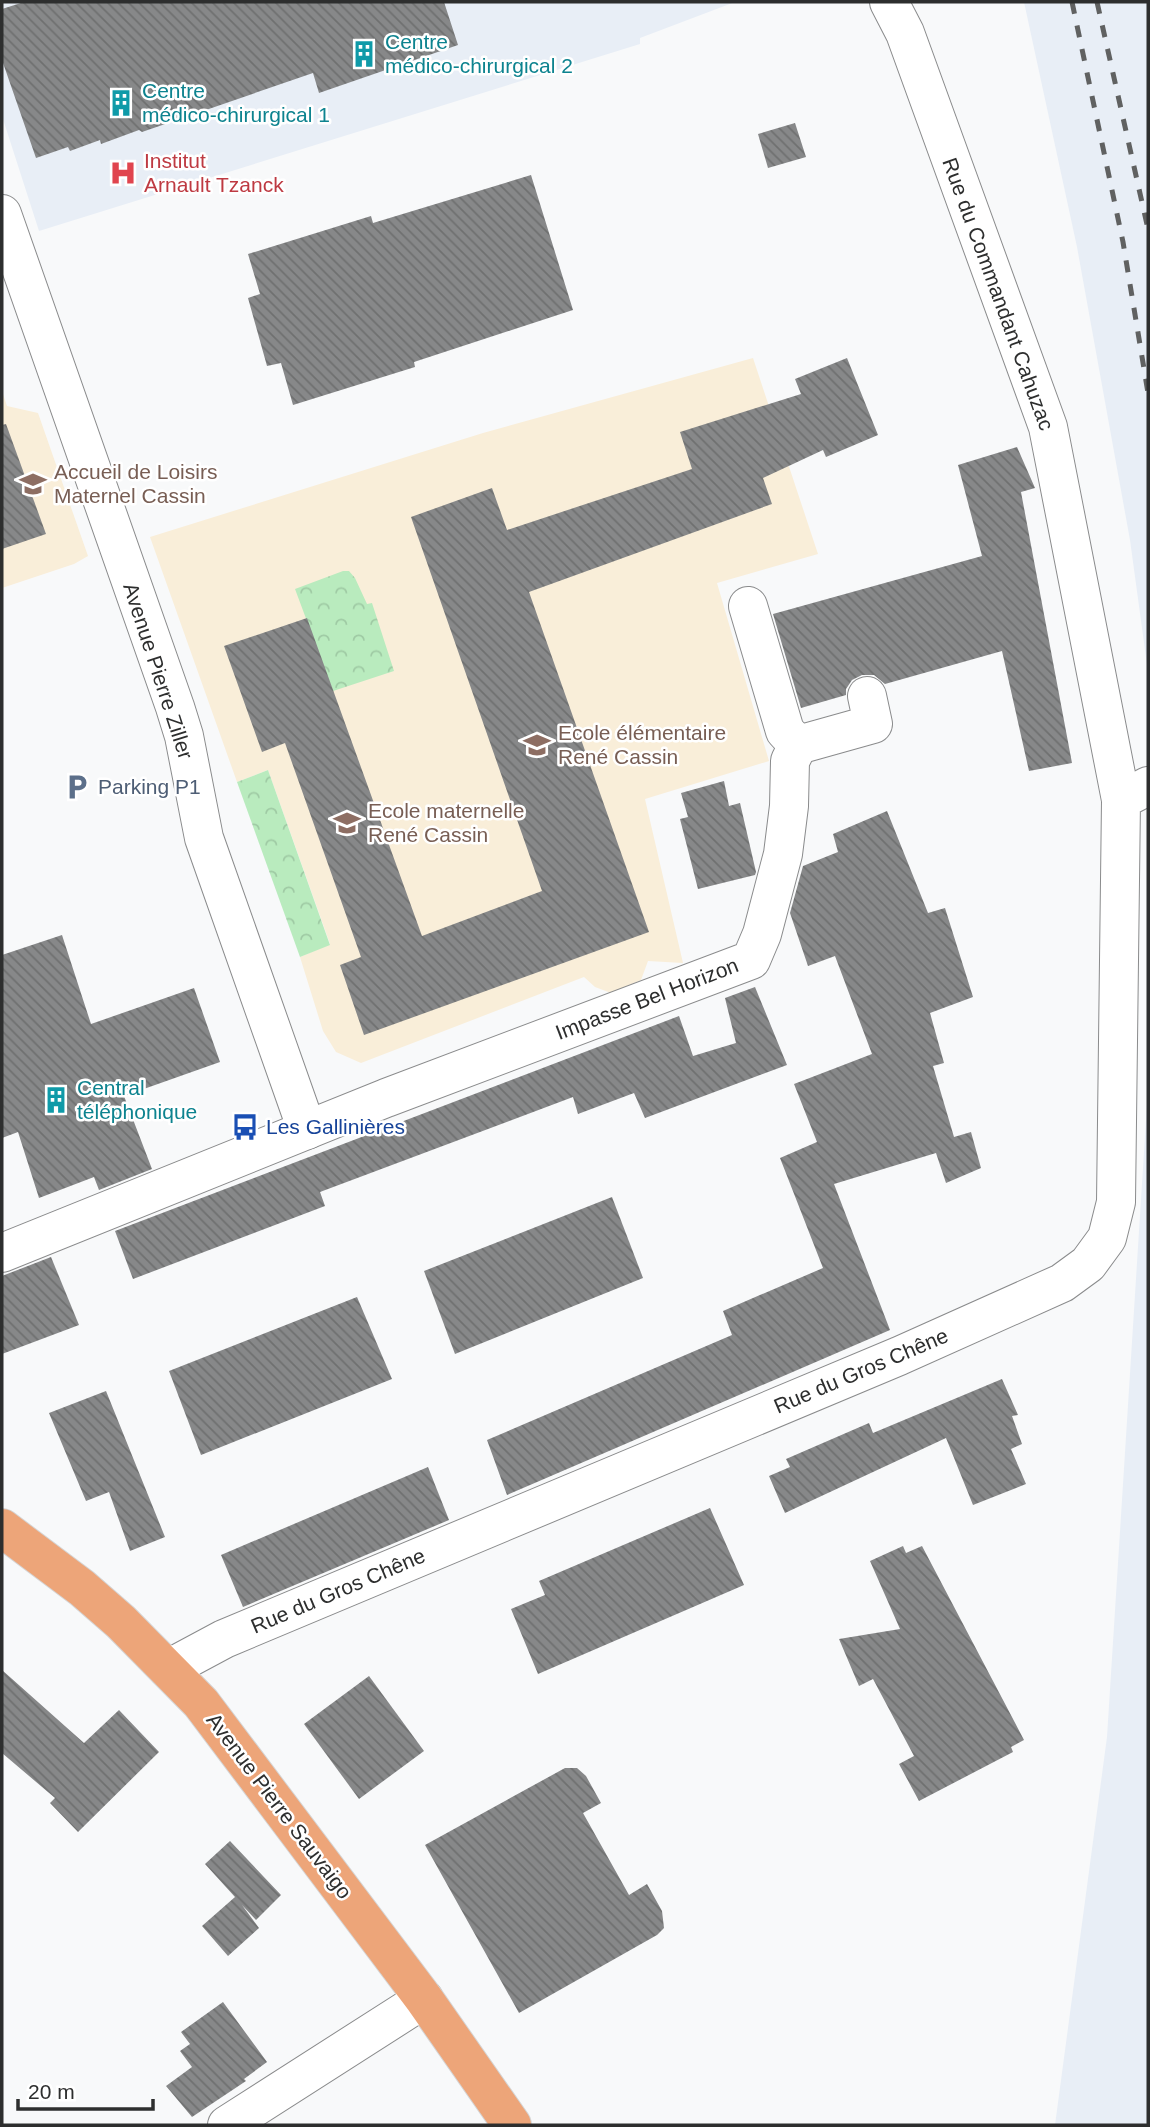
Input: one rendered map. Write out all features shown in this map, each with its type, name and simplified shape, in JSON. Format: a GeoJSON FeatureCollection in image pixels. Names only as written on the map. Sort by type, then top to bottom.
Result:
{"type":"FeatureCollection","features":[{"type":"Feature","properties":{"kind":"main road","name":"Avenue Pierre Sauvaigo"},"geometry":{"type":"LineString","coordinates":[[2,1528],[82,1588],[201,1703],[424,1999],[512,2125]]}},
{"type":"Feature","properties":{"kind":"street","name":"Rue du Commandant Cahuzac"},"geometry":{"type":"LineString","coordinates":[[889,2],[905,33],[1048,427],[1134,793]]}},
{"type":"Feature","properties":{"kind":"street","name":"Avenue Pierre Ziller"},"geometry":{"type":"LineString","coordinates":[[2,214],[175,707],[184,736],[204,838],[321,1124]]}},
{"type":"Feature","properties":{"kind":"street"},"geometry":{"type":"LineString","coordinates":[[748,606],[785,731],[798,745],[873,724],[867,696]]}},
{"type":"Feature","properties":{"kind":"street","name":"Impasse Bel Horizon"},"geometry":{"type":"LineString","coordinates":[[321,1124],[751,960],[762,934],[783,855],[789,806],[790,761],[798,745]]}},
{"type":"Feature","properties":{"kind":"street","name":"Rue du Gros Chêne"},"geometry":{"type":"LineString","coordinates":[[168,1669],[224,1639],[899,1356],[1062,1283],[1088,1264],[1107,1238],[1116,1202],[1134,793]]}},
{"type":"Feature","properties":{"kind":"street"},"geometry":{"type":"LineString","coordinates":[[2,1253],[321,1124]]}},
{"type":"Feature","properties":{"kind":"street"},"geometry":{"type":"LineString","coordinates":[[227,2125],[424,1999]]}},
{"type":"Feature","properties":{"kind":"shaded area","name":"Institut Arnault Tzanck"},"geometry":{"type":"Polygon","coordinates":[[[2,2],[735,2],[640,38],[640,44],[39,231],[2,116],[2,2]]]}},
{"type":"Feature","properties":{"kind":"shaded area"},"geometry":{"type":"Polygon","coordinates":[[[1024,2],[1148,2],[1148,672],[1130,540],[1077,247],[1024,2]]]}},
{"type":"Feature","properties":{"kind":"shaded area"},"geometry":{"type":"Polygon","coordinates":[[[753,358],[818,554],[717,583],[769,761],[645,799],[683,963],[648,961],[641,980],[611,993],[595,987],[584,977],[361,1063],[336,1052],[323,1031],[300,957],[330,944],[268,770],[237,782],[150,537],[483,433],[753,358]]]}},
{"type":"Feature","properties":{"kind":"shaded area","name":"Accueil de Loisirs Maternel Cassin"},"geometry":{"type":"Polygon","coordinates":[[[2,391],[7,406],[38,413],[88,556],[74,564],[2,588],[2,391]]]}},
{"type":"Feature","properties":{"kind":"shaded area"},"geometry":{"type":"Polygon","coordinates":[[[1148,1089],[1148,2125],[1055,2125],[1107,1737],[1148,1089]]]}},
{"type":"Feature","properties":{"kind":"green space"},"geometry":{"type":"Polygon","coordinates":[[[349,571],[367,604],[372,603],[394,671],[333,691],[295,589],[349,571]]]}},
{"type":"Feature","properties":{"kind":"green space"},"geometry":{"type":"Polygon","coordinates":[[[268,770],[330,945],[300,957],[237,782],[268,770]]]}},
{"type":"Feature","properties":{"kind":"building","name":"Centre médico-chirurgical 1"},"geometry":{"type":"Polygon","coordinates":[[[24,2],[444,2],[458,45],[319,93],[313,73],[142,132],[139,130],[101,144],[100,140],[70,151],[68,147],[36,158],[2,60],[2,9],[24,2]]]}},
{"type":"Feature","properties":{"kind":"building"},"geometry":{"type":"Polygon","coordinates":[[[795,123],[806,157],[768,168],[758,134],[795,123]]]}},
{"type":"Feature","properties":{"kind":"building"},"geometry":{"type":"Polygon","coordinates":[[[531,175],[573,310],[414,362],[415,367],[293,405],[281,363],[267,366],[248,298],[260,294],[248,254],[371,216],[373,223],[531,175]]]}},
{"type":"Feature","properties":{"kind":"building"},"geometry":{"type":"Polygon","coordinates":[[[847,358],[878,435],[826,457],[823,450],[763,478],[772,504],[529,592],[649,932],[364,1035],[340,965],[361,957],[285,743],[262,752],[224,646],[307,618],[422,936],[542,891],[411,517],[492,488],[507,530],[692,469],[680,432],[801,394],[795,379],[847,358]]]}},
{"type":"Feature","properties":{"kind":"building"},"geometry":{"type":"Polygon","coordinates":[[[6,424],[46,534],[2,549],[2,425],[6,424]]]}},
{"type":"Feature","properties":{"kind":"building"},"geometry":{"type":"Polygon","coordinates":[[[1017,447],[1035,488],[1021,492],[1072,763],[1029,771],[1002,651],[885,684],[874,675],[862,675],[852,680],[846,689],[846,695],[801,708],[773,614],[982,556],[958,465],[1017,447]]]}},
{"type":"Feature","properties":{"kind":"building"},"geometry":{"type":"Polygon","coordinates":[[[724,781],[729,806],[740,803],[756,872],[755,875],[698,889],[680,819],[688,817],[681,793],[724,781]]]}},
{"type":"Feature","properties":{"kind":"building"},"geometry":{"type":"Polygon","coordinates":[[[887,811],[928,913],[945,908],[973,997],[930,1013],[944,1063],[933,1066],[954,1137],[971,1132],[981,1168],[946,1183],[936,1153],[834,1184],[890,1330],[507,1495],[487,1440],[732,1335],[723,1311],[823,1268],[780,1158],[817,1142],[794,1084],[872,1054],[835,956],[808,966],[790,913],[803,866],[838,852],[833,834],[887,811]]]}},
{"type":"Feature","properties":{"kind":"building"},"geometry":{"type":"Polygon","coordinates":[[[62,935],[91,1024],[194,988],[220,1062],[124,1096],[152,1169],[99,1190],[94,1177],[39,1198],[18,1132],[2,1138],[2,955],[62,935]]]}},
{"type":"Feature","properties":{"kind":"building"},"geometry":{"type":"Polygon","coordinates":[[[755,987],[787,1065],[645,1118],[634,1093],[578,1114],[573,1097],[320,1192],[325,1206],[133,1279],[115,1231],[679,1016],[693,1056],[736,1043],[725,998],[755,987]]]}},
{"type":"Feature","properties":{"kind":"building"},"geometry":{"type":"Polygon","coordinates":[[[612,1197],[643,1278],[455,1354],[424,1271],[612,1197]]]}},
{"type":"Feature","properties":{"kind":"building"},"geometry":{"type":"Polygon","coordinates":[[[51,1257],[79,1325],[2,1354],[2,1276],[51,1257]]]}},
{"type":"Feature","properties":{"kind":"building"},"geometry":{"type":"Polygon","coordinates":[[[357,1297],[392,1379],[201,1455],[169,1371],[357,1297]]]}},
{"type":"Feature","properties":{"kind":"building"},"geometry":{"type":"Polygon","coordinates":[[[1002,1379],[1018,1415],[1012,1416],[1022,1444],[1011,1449],[1026,1484],[973,1505],[946,1438],[785,1513],[769,1476],[790,1467],[786,1459],[869,1423],[873,1433],[1002,1379]]]}},
{"type":"Feature","properties":{"kind":"building"},"geometry":{"type":"Polygon","coordinates":[[[106,1391],[165,1537],[130,1551],[109,1492],[86,1501],[49,1413],[106,1391]]]}},
{"type":"Feature","properties":{"kind":"building"},"geometry":{"type":"Polygon","coordinates":[[[428,1467],[449,1520],[243,1607],[221,1555],[428,1467]]]}},
{"type":"Feature","properties":{"kind":"building"},"geometry":{"type":"Polygon","coordinates":[[[710,1508],[744,1585],[538,1674],[511,1609],[545,1595],[539,1581],[710,1508]]]}},
{"type":"Feature","properties":{"kind":"building"},"geometry":{"type":"Polygon","coordinates":[[[903,1546],[906,1553],[922,1546],[1024,1740],[1011,1747],[1013,1752],[919,1801],[899,1764],[914,1756],[873,1679],[859,1686],[839,1639],[900,1629],[870,1561],[903,1546]]]}},
{"type":"Feature","properties":{"kind":"building"},"geometry":{"type":"Polygon","coordinates":[[[2,1670],[84,1743],[119,1710],[159,1752],[78,1832],[50,1803],[55,1798],[2,1753],[2,1670]]]}},
{"type":"Feature","properties":{"kind":"building"},"geometry":{"type":"Polygon","coordinates":[[[369,1676],[424,1751],[359,1799],[304,1724],[369,1676]]]}},
{"type":"Feature","properties":{"kind":"building"},"geometry":{"type":"Polygon","coordinates":[[[565,1768],[577,1768],[586,1776],[601,1803],[583,1813],[629,1895],[647,1884],[662,1911],[664,1928],[657,1935],[519,2013],[425,1845],[565,1768]]]}},
{"type":"Feature","properties":{"kind":"building"},"geometry":{"type":"Polygon","coordinates":[[[230,1841],[281,1895],[256,1920],[242,1905],[259,1928],[228,1956],[202,1926],[235,1897],[205,1864],[230,1841]]]}},
{"type":"Feature","properties":{"kind":"building"},"geometry":{"type":"Polygon","coordinates":[[[223,2002],[267,2062],[244,2079],[246,2081],[192,2117],[166,2086],[192,2067],[180,2051],[190,2044],[181,2032],[223,2002]]]}},
{"type":"Feature","properties":{"kind":"railway"},"geometry":{"type":"LineString","coordinates":[[1072,2],[1123,242],[1148,393]]}},
{"type":"Feature","properties":{"kind":"railway"},"geometry":{"type":"LineString","coordinates":[[1097,2],[1148,229]]}},
{"type":"Feature","properties":{"kind":"place","name":"Centre médico-chirurgical 2"},"geometry":{"type":"Point","coordinates":[364,54]}},
{"type":"Feature","properties":{"kind":"place","name":"Centre médico-chirurgical 1"},"geometry":{"type":"Point","coordinates":[121,103]}},
{"type":"Feature","properties":{"kind":"place","name":"Institut Arnault Tzanck"},"geometry":{"type":"Point","coordinates":[123,173]}},
{"type":"Feature","properties":{"kind":"place","name":"Accueil de Loisirs Maternel Cassin"},"geometry":{"type":"Point","coordinates":[33,484]}},
{"type":"Feature","properties":{"kind":"place","name":"Ecole élémentaire René Cassin"},"geometry":{"type":"Point","coordinates":[537,745]}},
{"type":"Feature","properties":{"kind":"place","name":"Parking P1"},"geometry":{"type":"Point","coordinates":[77,787]}},
{"type":"Feature","properties":{"kind":"place","name":"Ecole maternelle René Cassin"},"geometry":{"type":"Point","coordinates":[347,823]}},
{"type":"Feature","properties":{"kind":"place","name":"Central téléphonique"},"geometry":{"type":"Point","coordinates":[56,1100]}},
{"type":"Feature","properties":{"kind":"place","name":"Les Gallinières"},"geometry":{"type":"Point","coordinates":[245,1127]}}]}
